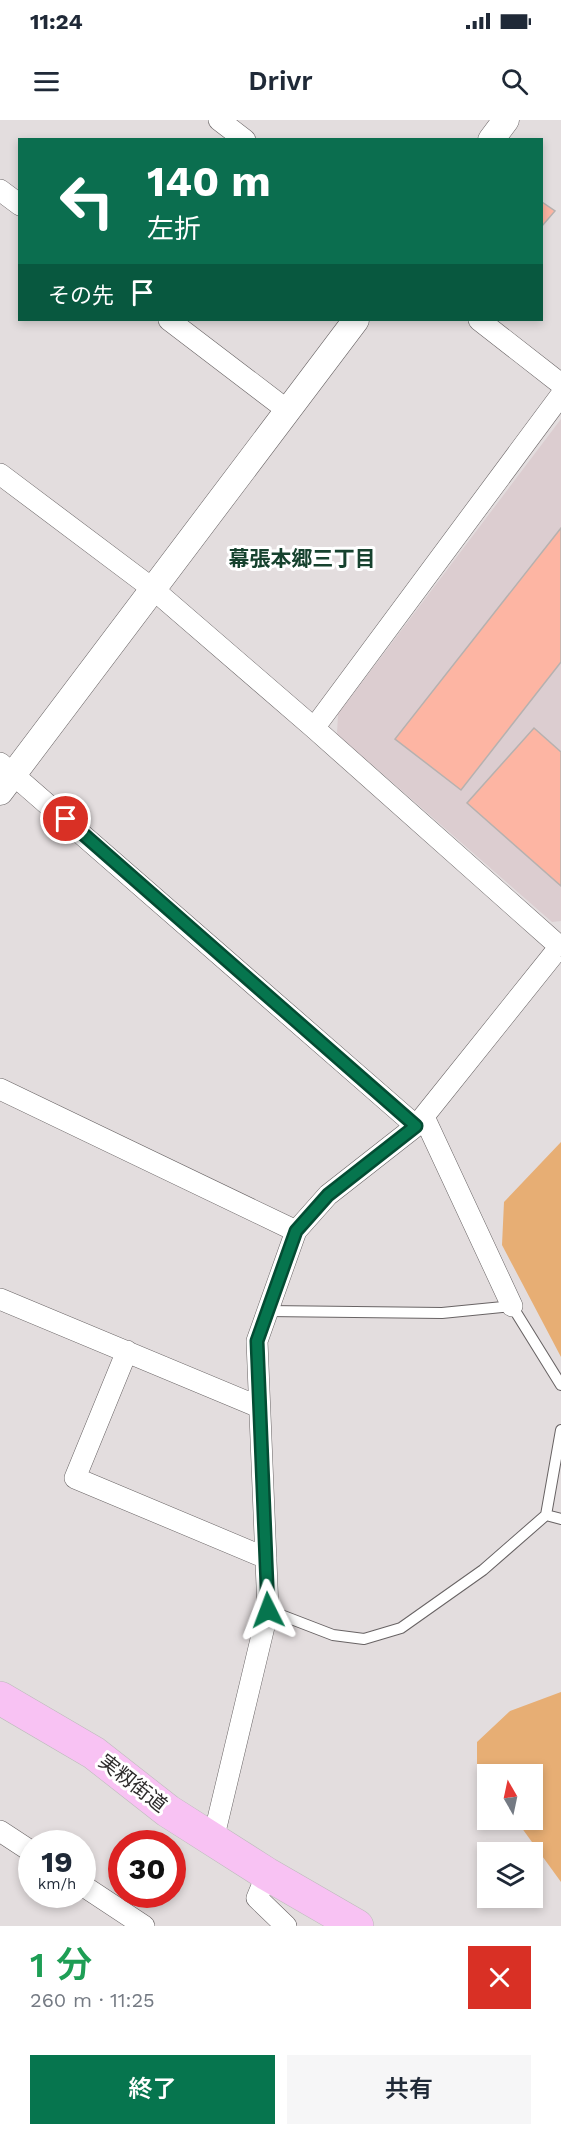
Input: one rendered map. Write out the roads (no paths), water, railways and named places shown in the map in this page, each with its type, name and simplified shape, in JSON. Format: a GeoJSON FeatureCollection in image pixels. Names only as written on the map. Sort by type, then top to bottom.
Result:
{"type":"FeatureCollection","features":[{"type":"Feature","properties":{"kind":"main road","name":"実籾街道"},"geometry":{"type":"LineString","coordinates":[[0,1698],[94,1753],[168,1811],[213,1840],[357,1926]]}},
{"type":"Feature","properties":{"kind":"street"},"geometry":{"type":"LineString","coordinates":[[219,120],[242,138]]}},
{"type":"Feature","properties":{"kind":"street"},"geometry":{"type":"LineString","coordinates":[[492,138],[506,120]]}},
{"type":"Feature","properties":{"kind":"street"},"geometry":{"type":"LineString","coordinates":[[0,190],[18,204]]}},
{"type":"Feature","properties":{"kind":"street"},"geometry":{"type":"LineString","coordinates":[[170,321],[287,410]]}},
{"type":"Feature","properties":{"kind":"street"},"geometry":{"type":"LineString","coordinates":[[355,321],[153,589],[5,776],[420,1121],[512,1306]]}},
{"type":"Feature","properties":{"kind":"street"},"geometry":{"type":"LineString","coordinates":[[480,321],[561,384]]}},
{"type":"Feature","properties":{"kind":"street"},"geometry":{"type":"LineString","coordinates":[[314,728],[561,395]]}},
{"type":"Feature","properties":{"kind":"street"},"geometry":{"type":"LineString","coordinates":[[0,474],[153,589],[560,946],[420,1121],[328,1195],[296,1231],[257,1341],[268,1610],[213,1840]]}},
{"type":"Feature","properties":{"kind":"street"},"geometry":{"type":"LineString","coordinates":[[0,1089],[296,1231]]}},
{"type":"Feature","properties":{"kind":"street"},"geometry":{"type":"LineString","coordinates":[[0,1299],[259,1407]]}},
{"type":"Feature","properties":{"kind":"street"},"geometry":{"type":"LineString","coordinates":[[128,1351],[75,1478],[266,1558]]}},
{"type":"Feature","properties":{"kind":"street"},"geometry":{"type":"LineString","coordinates":[[0,1831],[18,1843]]}},
{"type":"Feature","properties":{"kind":"street"},"geometry":{"type":"LineString","coordinates":[[267,1874],[256,1898],[286,1926]]}},
{"type":"Feature","properties":{"kind":"street"},"geometry":{"type":"LineString","coordinates":[[96,1894],[144,1926]]}},
{"type":"Feature","properties":{"kind":"lane"},"geometry":{"type":"LineString","coordinates":[[267,1311],[442,1313],[512,1306],[561,1385]]}},
{"type":"Feature","properties":{"kind":"lane"},"geometry":{"type":"LineString","coordinates":[[268,1610],[333,1635],[364,1639],[401,1628],[483,1570],[546,1515],[561,1430]]}},
{"type":"Feature","properties":{"kind":"lane"},"geometry":{"type":"LineString","coordinates":[[546,1515],[561,1519]]}},
{"type":"Feature","properties":{"kind":"district","name":"幕張本郷三丁目"},"geometry":{"type":"Point","coordinates":[302,559]}}]}
